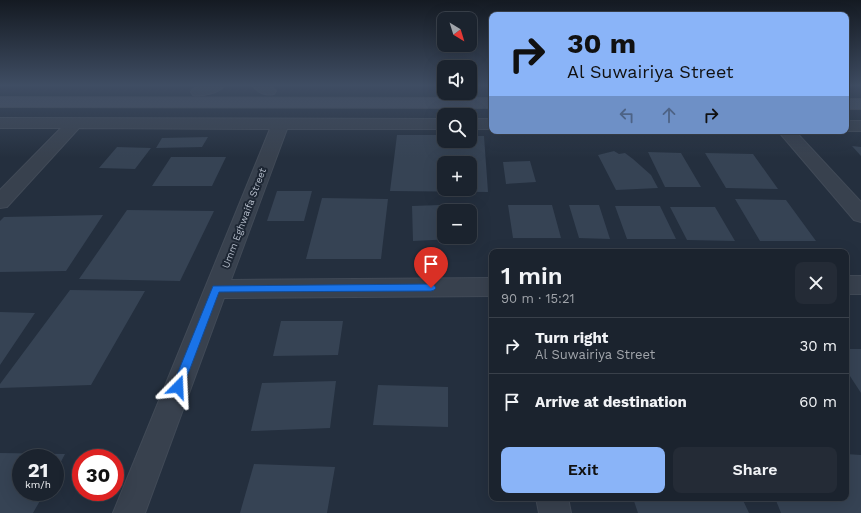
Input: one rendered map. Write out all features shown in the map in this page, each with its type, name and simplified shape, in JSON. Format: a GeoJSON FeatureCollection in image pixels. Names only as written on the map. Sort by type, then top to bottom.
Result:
{"type":"FeatureCollection","features":[{"type":"Feature","properties":{"kind":"street"},"geometry":{"type":"LineString","coordinates":[[0,123],[437,124]]}},
{"type":"Feature","properties":{"kind":"street"},"geometry":{"type":"LineString","coordinates":[[0,202],[74,124]]}},
{"type":"Feature","properties":{"kind":"street","name":"Umm Eghwaifa Street"},"geometry":{"type":"LineString","coordinates":[[129,513],[280,124]]}},
{"type":"Feature","properties":{"kind":"street"},"geometry":{"type":"LineString","coordinates":[[477,124],[489,124]]}},
{"type":"Feature","properties":{"kind":"street"},"geometry":{"type":"LineString","coordinates":[[849,126],[861,126]]}},
{"type":"Feature","properties":{"kind":"street"},"geometry":{"type":"LineString","coordinates":[[789,134],[861,215]]}},
{"type":"Feature","properties":{"kind":"street"},"geometry":{"type":"LineString","coordinates":[[849,285],[861,285]]}},
{"type":"Feature","properties":{"kind":"street"},"geometry":{"type":"LineString","coordinates":[[216,289],[489,287]]}},
{"type":"Feature","properties":{"kind":"street"},"geometry":{"type":"LineString","coordinates":[[552,501],[554,513]]}},
{"type":"Feature","properties":{"kind":"building"},"geometry":{"type":"Polygon","coordinates":[[[397,135],[437,135],[437,148],[477,148],[477,136],[484,136],[488,192],[477,192],[477,156],[437,156],[437,191],[390,191],[397,135]]]}},
{"type":"Feature","properties":{"kind":"building"},"geometry":{"type":"Polygon","coordinates":[[[208,137],[202,147],[156,148],[162,138],[208,137]]]}},
{"type":"Feature","properties":{"kind":"building"},"geometry":{"type":"Polygon","coordinates":[[[852,146],[861,147],[861,156],[852,146]]]}},
{"type":"Feature","properties":{"kind":"building"},"geometry":{"type":"Polygon","coordinates":[[[117,147],[151,148],[135,169],[99,168],[117,147]]]}},
{"type":"Feature","properties":{"kind":"building"},"geometry":{"type":"Polygon","coordinates":[[[614,151],[619,154],[625,153],[633,159],[651,175],[658,188],[616,190],[598,155],[614,151]]]}},
{"type":"Feature","properties":{"kind":"building"},"geometry":{"type":"Polygon","coordinates":[[[648,152],[681,153],[701,187],[665,187],[648,152]]]}},
{"type":"Feature","properties":{"kind":"building"},"geometry":{"type":"Polygon","coordinates":[[[705,153],[753,154],[778,189],[726,188],[705,153]]]}},
{"type":"Feature","properties":{"kind":"building"},"geometry":{"type":"Polygon","coordinates":[[[171,157],[226,157],[212,186],[152,186],[171,157]]]}},
{"type":"Feature","properties":{"kind":"building"},"geometry":{"type":"Polygon","coordinates":[[[530,161],[536,182],[506,184],[503,162],[530,161]]]}},
{"type":"Feature","properties":{"kind":"building"},"geometry":{"type":"Polygon","coordinates":[[[277,191],[312,191],[304,221],[267,221],[277,191]]]}},
{"type":"Feature","properties":{"kind":"building"},"geometry":{"type":"Polygon","coordinates":[[[322,198],[388,199],[381,259],[306,259],[322,198]]]}},
{"type":"Feature","properties":{"kind":"building"},"geometry":{"type":"Polygon","coordinates":[[[735,199],[786,200],[816,241],[760,241],[735,199]]]}},
{"type":"Feature","properties":{"kind":"building"},"geometry":{"type":"Polygon","coordinates":[[[437,205],[437,240],[413,241],[412,206],[437,205]]]}},
{"type":"Feature","properties":{"kind":"building"},"geometry":{"type":"Polygon","coordinates":[[[508,205],[552,205],[561,238],[513,238],[508,205]]]}},
{"type":"Feature","properties":{"kind":"building"},"geometry":{"type":"Polygon","coordinates":[[[569,205],[599,205],[610,239],[579,238],[569,205]]]}},
{"type":"Feature","properties":{"kind":"building"},"geometry":{"type":"Polygon","coordinates":[[[615,206],[660,206],[676,239],[627,239],[615,206]]]}},
{"type":"Feature","properties":{"kind":"building"},"geometry":{"type":"Polygon","coordinates":[[[670,207],[715,207],[735,241],[687,240],[670,207]]]}},
{"type":"Feature","properties":{"kind":"building"},"geometry":{"type":"Polygon","coordinates":[[[127,210],[214,211],[180,281],[79,279],[127,210]]]}},
{"type":"Feature","properties":{"kind":"building"},"geometry":{"type":"Polygon","coordinates":[[[103,215],[66,271],[0,272],[0,221],[4,217],[103,215]]]}},
{"type":"Feature","properties":{"kind":"building"},"geometry":{"type":"Polygon","coordinates":[[[70,290],[145,291],[91,385],[0,388],[0,384],[70,290]]]}},
{"type":"Feature","properties":{"kind":"building"},"geometry":{"type":"Polygon","coordinates":[[[0,312],[35,313],[0,365],[0,312]]]}},
{"type":"Feature","properties":{"kind":"building"},"geometry":{"type":"Polygon","coordinates":[[[281,321],[343,321],[338,355],[273,356],[281,321]]]}},
{"type":"Feature","properties":{"kind":"building"},"geometry":{"type":"Polygon","coordinates":[[[849,349],[861,349],[861,393],[849,375],[849,349]]]}},
{"type":"Feature","properties":{"kind":"building"},"geometry":{"type":"Polygon","coordinates":[[[336,381],[330,428],[251,431],[262,383],[336,381]]]}},
{"type":"Feature","properties":{"kind":"building"},"geometry":{"type":"Polygon","coordinates":[[[378,385],[448,387],[448,427],[373,425],[378,385]]]}},
{"type":"Feature","properties":{"kind":"building"},"geometry":{"type":"Polygon","coordinates":[[[0,453],[12,453],[12,501],[40,501],[33,513],[0,513],[0,453]]]}},
{"type":"Feature","properties":{"kind":"building"},"geometry":{"type":"Polygon","coordinates":[[[849,454],[861,455],[861,513],[781,513],[776,501],[849,501],[849,454]]]}},
{"type":"Feature","properties":{"kind":"building"},"geometry":{"type":"Polygon","coordinates":[[[254,464],[335,467],[327,513],[240,513],[254,464]]]}},
{"type":"Feature","properties":{"kind":"building"},"geometry":{"type":"Polygon","coordinates":[[[634,501],[743,501],[749,513],[638,513],[634,501]]]}},
{"type":"Feature","properties":{"kind":"route"},"geometry":{"type":"LineString","coordinates":[[178,387],[216,289],[431,288]]}}]}
